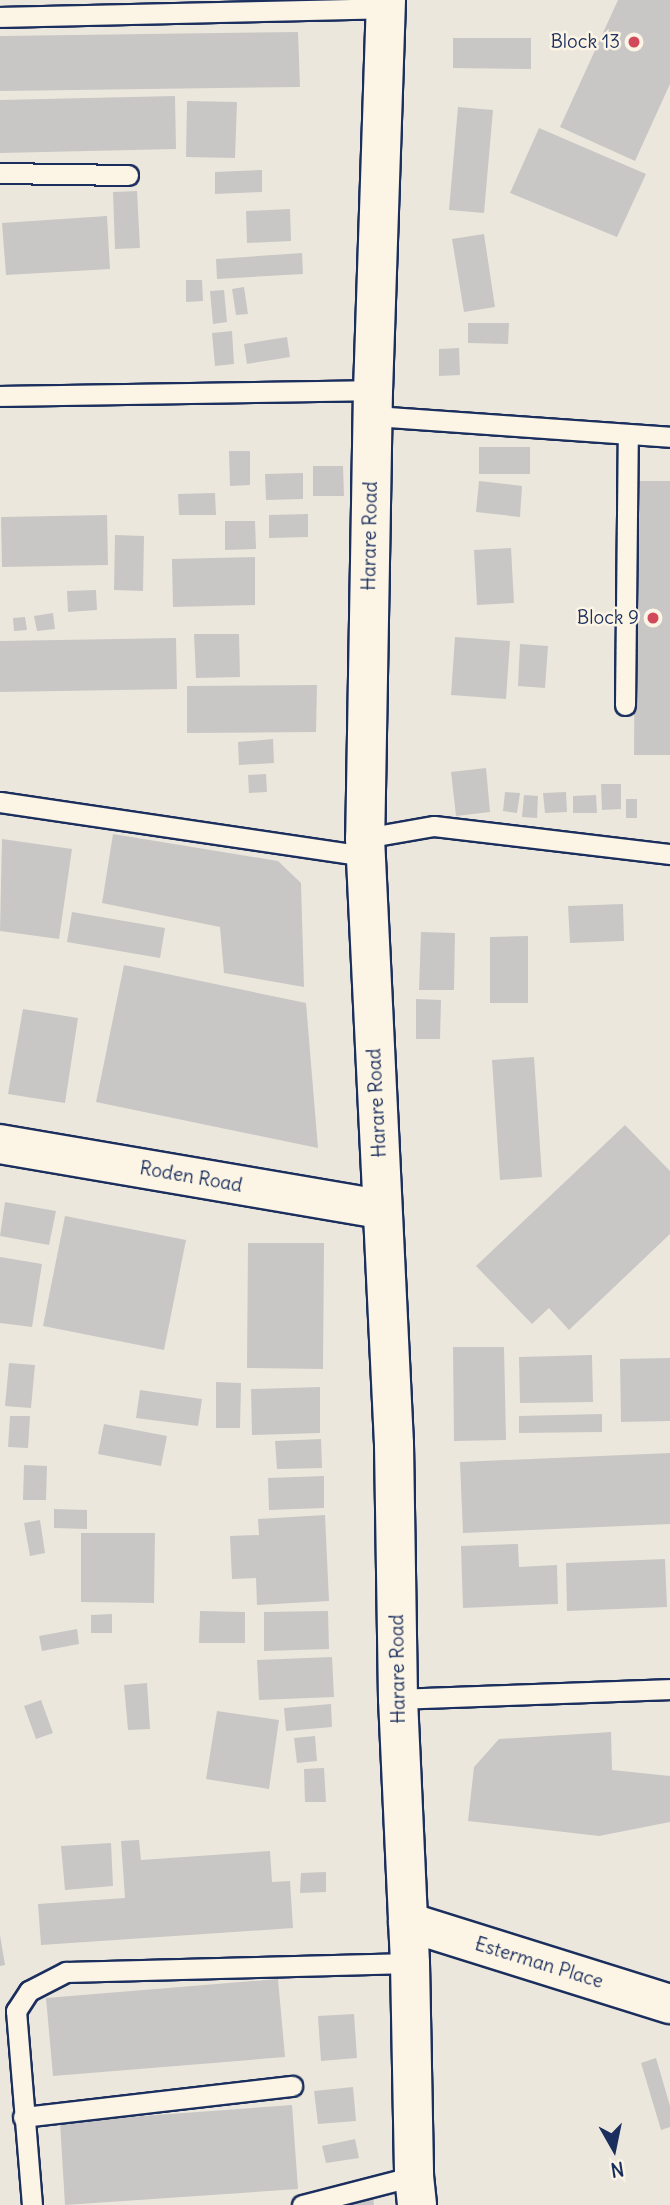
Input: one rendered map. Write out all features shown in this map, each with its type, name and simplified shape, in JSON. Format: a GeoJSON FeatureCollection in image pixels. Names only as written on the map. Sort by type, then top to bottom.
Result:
{"type":"FeatureCollection","features":[{"type":"Feature","properties":{"kind":"street","name":"Harare Road"},"geometry":{"type":"LineString","coordinates":[[386,4],[373,403],[366,847],[394,1444],[398,1699],[410,1963],[415,2190]]}},
{"type":"Feature","properties":{"kind":"street","name":"Roden Road"},"geometry":{"type":"LineString","coordinates":[[0,1144],[382,1209]]}},
{"type":"Feature","properties":{"kind":"street","name":"Esterman Place"},"geometry":{"type":"LineString","coordinates":[[408,1922],[670,2004]]}},
{"type":"Feature","properties":{"kind":"lane"},"geometry":{"type":"LineString","coordinates":[[0,17],[386,4]]}},
{"type":"Feature","properties":{"kind":"lane"},"geometry":{"type":"LineString","coordinates":[[0,173],[128,175]]}},
{"type":"Feature","properties":{"kind":"lane"},"geometry":{"type":"LineString","coordinates":[[0,396],[373,403],[628,435],[670,437]]}},
{"type":"Feature","properties":{"kind":"lane"},"geometry":{"type":"LineString","coordinates":[[625,705],[628,435]]}},
{"type":"Feature","properties":{"kind":"lane"},"geometry":{"type":"LineString","coordinates":[[0,802],[366,847],[434,826],[670,854]]}},
{"type":"Feature","properties":{"kind":"lane"},"geometry":{"type":"LineString","coordinates":[[398,1699],[670,1689]]}},
{"type":"Feature","properties":{"kind":"lane"},"geometry":{"type":"LineString","coordinates":[[32,2205],[16,2011],[29,1991],[65,1972],[410,1963]]}},
{"type":"Feature","properties":{"kind":"lane"},"geometry":{"type":"LineString","coordinates":[[23,2117],[292,2087]]}},
{"type":"Feature","properties":{"kind":"lane"},"geometry":{"type":"LineString","coordinates":[[302,2205],[415,2190]]}},
{"type":"Feature","properties":{"kind":"shaded area"},"geometry":{"type":"Polygon","coordinates":[[[0,0],[670,0],[670,2205],[0,2205],[0,0]]]}},
{"type":"Feature","properties":{"kind":"building","name":"Block 13"},"geometry":{"type":"Polygon","coordinates":[[[618,0],[670,0],[670,84],[635,161],[560,127],[618,0]]]}},
{"type":"Feature","properties":{"kind":"building"},"geometry":{"type":"Polygon","coordinates":[[[298,32],[300,87],[0,91],[0,36],[298,32]]]}},
{"type":"Feature","properties":{"kind":"building"},"geometry":{"type":"Polygon","coordinates":[[[453,38],[531,38],[531,69],[453,68],[453,38]]]}},
{"type":"Feature","properties":{"kind":"building"},"geometry":{"type":"Polygon","coordinates":[[[175,96],[176,149],[0,153],[0,100],[175,96]]]}},
{"type":"Feature","properties":{"kind":"building"},"geometry":{"type":"Polygon","coordinates":[[[187,101],[237,102],[235,158],[186,157],[187,101]]]}},
{"type":"Feature","properties":{"kind":"building"},"geometry":{"type":"Polygon","coordinates":[[[458,107],[493,110],[484,213],[449,210],[458,107]]]}},
{"type":"Feature","properties":{"kind":"building"},"geometry":{"type":"Polygon","coordinates":[[[539,128],[646,174],[617,237],[510,193],[539,128]]]}},
{"type":"Feature","properties":{"kind":"building"},"geometry":{"type":"Polygon","coordinates":[[[262,170],[262,192],[215,194],[215,172],[262,170]]]}},
{"type":"Feature","properties":{"kind":"building"},"geometry":{"type":"Polygon","coordinates":[[[137,191],[140,248],[115,249],[113,192],[137,191]]]}},
{"type":"Feature","properties":{"kind":"building"},"geometry":{"type":"Polygon","coordinates":[[[290,209],[291,241],[247,243],[246,211],[290,209]]]}},
{"type":"Feature","properties":{"kind":"building"},"geometry":{"type":"Polygon","coordinates":[[[107,216],[110,269],[6,275],[2,223],[107,216]]]}},
{"type":"Feature","properties":{"kind":"building"},"geometry":{"type":"Polygon","coordinates":[[[484,234],[495,307],[464,312],[452,239],[484,234]]]}},
{"type":"Feature","properties":{"kind":"building"},"geometry":{"type":"Polygon","coordinates":[[[302,253],[303,274],[217,279],[216,259],[302,253]]]}},
{"type":"Feature","properties":{"kind":"building"},"geometry":{"type":"Polygon","coordinates":[[[186,280],[202,280],[203,301],[186,302],[186,280]]]}},
{"type":"Feature","properties":{"kind":"building"},"geometry":{"type":"Polygon","coordinates":[[[244,287],[248,314],[236,315],[232,289],[244,287]]]}},
{"type":"Feature","properties":{"kind":"building"},"geometry":{"type":"Polygon","coordinates":[[[224,290],[227,322],[213,324],[210,291],[224,290]]]}},
{"type":"Feature","properties":{"kind":"building"},"geometry":{"type":"Polygon","coordinates":[[[468,323],[509,323],[508,344],[468,343],[468,323]]]}},
{"type":"Feature","properties":{"kind":"building"},"geometry":{"type":"Polygon","coordinates":[[[232,331],[234,364],[215,366],[212,333],[232,331]]]}},
{"type":"Feature","properties":{"kind":"building"},"geometry":{"type":"Polygon","coordinates":[[[287,337],[290,357],[247,364],[244,344],[287,337]]]}},
{"type":"Feature","properties":{"kind":"building"},"geometry":{"type":"Polygon","coordinates":[[[459,348],[460,375],[439,376],[439,349],[459,348]]]}},
{"type":"Feature","properties":{"kind":"building"},"geometry":{"type":"Polygon","coordinates":[[[479,447],[530,447],[530,474],[479,474],[479,447]]]}},
{"type":"Feature","properties":{"kind":"building"},"geometry":{"type":"Polygon","coordinates":[[[229,451],[250,451],[250,485],[230,486],[229,451]]]}},
{"type":"Feature","properties":{"kind":"building"},"geometry":{"type":"Polygon","coordinates":[[[313,466],[343,466],[344,496],[313,496],[313,466]]]}},
{"type":"Feature","properties":{"kind":"building"},"geometry":{"type":"Polygon","coordinates":[[[303,473],[303,499],[266,500],[265,474],[303,473]]]}},
{"type":"Feature","properties":{"kind":"building"},"geometry":{"type":"Polygon","coordinates":[[[479,481],[522,486],[520,517],[476,512],[479,481]]]}},
{"type":"Feature","properties":{"kind":"building","name":"Block 9"},"geometry":{"type":"Polygon","coordinates":[[[636,481],[670,481],[670,755],[634,755],[636,481]]]}},
{"type":"Feature","properties":{"kind":"building"},"geometry":{"type":"Polygon","coordinates":[[[215,493],[216,515],[179,515],[178,494],[215,493]]]}},
{"type":"Feature","properties":{"kind":"building"},"geometry":{"type":"Polygon","coordinates":[[[308,514],[308,537],[269,538],[269,515],[308,514]]]}},
{"type":"Feature","properties":{"kind":"building"},"geometry":{"type":"Polygon","coordinates":[[[107,515],[108,565],[2,567],[1,517],[107,515]]]}},
{"type":"Feature","properties":{"kind":"building"},"geometry":{"type":"Polygon","coordinates":[[[225,521],[255,521],[256,549],[225,550],[225,521]]]}},
{"type":"Feature","properties":{"kind":"building"},"geometry":{"type":"Polygon","coordinates":[[[115,535],[144,536],[143,591],[114,590],[115,535]]]}},
{"type":"Feature","properties":{"kind":"building"},"geometry":{"type":"Polygon","coordinates":[[[511,548],[514,603],[477,605],[474,550],[511,548]]]}},
{"type":"Feature","properties":{"kind":"building"},"geometry":{"type":"Polygon","coordinates":[[[255,557],[255,605],[173,607],[172,559],[255,557]]]}},
{"type":"Feature","properties":{"kind":"building"},"geometry":{"type":"Polygon","coordinates":[[[96,590],[97,610],[68,612],[67,591],[96,590]]]}},
{"type":"Feature","properties":{"kind":"building"},"geometry":{"type":"Polygon","coordinates":[[[53,613],[55,629],[37,631],[34,616],[53,613]]]}},
{"type":"Feature","properties":{"kind":"building"},"geometry":{"type":"Polygon","coordinates":[[[25,617],[27,630],[14,631],[13,618],[25,617]]]}},
{"type":"Feature","properties":{"kind":"building"},"geometry":{"type":"Polygon","coordinates":[[[194,634],[239,634],[240,677],[196,678],[194,634]]]}},
{"type":"Feature","properties":{"kind":"building"},"geometry":{"type":"Polygon","coordinates":[[[455,637],[510,641],[506,699],[451,695],[455,637]]]}},
{"type":"Feature","properties":{"kind":"building"},"geometry":{"type":"Polygon","coordinates":[[[176,638],[177,689],[0,692],[0,641],[176,638]]]}},
{"type":"Feature","properties":{"kind":"building"},"geometry":{"type":"Polygon","coordinates":[[[520,644],[548,646],[545,688],[518,686],[520,644]]]}},
{"type":"Feature","properties":{"kind":"building"},"geometry":{"type":"Polygon","coordinates":[[[317,685],[316,732],[187,733],[187,686],[317,685]]]}},
{"type":"Feature","properties":{"kind":"building"},"geometry":{"type":"Polygon","coordinates":[[[273,739],[274,763],[239,765],[238,742],[273,739]]]}},
{"type":"Feature","properties":{"kind":"building"},"geometry":{"type":"Polygon","coordinates":[[[486,768],[490,812],[456,816],[451,772],[486,768]]]}},
{"type":"Feature","properties":{"kind":"building"},"geometry":{"type":"Polygon","coordinates":[[[266,774],[267,792],[249,793],[248,775],[266,774]]]}},
{"type":"Feature","properties":{"kind":"building"},"geometry":{"type":"Polygon","coordinates":[[[601,784],[621,784],[621,809],[602,810],[601,784]]]}},
{"type":"Feature","properties":{"kind":"building"},"geometry":{"type":"Polygon","coordinates":[[[505,792],[520,793],[517,813],[503,811],[505,792]]]}},
{"type":"Feature","properties":{"kind":"building"},"geometry":{"type":"Polygon","coordinates":[[[566,792],[567,812],[545,813],[543,793],[566,792]]]}},
{"type":"Feature","properties":{"kind":"building"},"geometry":{"type":"Polygon","coordinates":[[[524,795],[538,796],[537,818],[522,817],[524,795]]]}},
{"type":"Feature","properties":{"kind":"building"},"geometry":{"type":"Polygon","coordinates":[[[596,795],[597,813],[573,813],[573,796],[596,795]]]}},
{"type":"Feature","properties":{"kind":"building"},"geometry":{"type":"Polygon","coordinates":[[[626,799],[637,799],[637,818],[626,818],[626,799]]]}},
{"type":"Feature","properties":{"kind":"building"},"geometry":{"type":"Polygon","coordinates":[[[113,834],[278,861],[301,883],[304,987],[224,973],[220,927],[102,903],[113,834]]]}},
{"type":"Feature","properties":{"kind":"building"},"geometry":{"type":"Polygon","coordinates":[[[2,839],[72,849],[59,939],[0,931],[2,839]]]}},
{"type":"Feature","properties":{"kind":"building"},"geometry":{"type":"Polygon","coordinates":[[[623,904],[624,941],[570,943],[568,906],[623,904]]]}},
{"type":"Feature","properties":{"kind":"building"},"geometry":{"type":"Polygon","coordinates":[[[72,912],[165,928],[160,958],[67,942],[72,912]]]}},
{"type":"Feature","properties":{"kind":"building"},"geometry":{"type":"Polygon","coordinates":[[[421,932],[455,933],[454,990],[419,990],[421,932]]]}},
{"type":"Feature","properties":{"kind":"building"},"geometry":{"type":"Polygon","coordinates":[[[528,936],[528,1003],[490,1003],[490,937],[528,936]]]}},
{"type":"Feature","properties":{"kind":"building"},"geometry":{"type":"Polygon","coordinates":[[[124,965],[306,1003],[318,1148],[96,1102],[124,965]]]}},
{"type":"Feature","properties":{"kind":"building"},"geometry":{"type":"Polygon","coordinates":[[[416,999],[441,1000],[440,1039],[416,1039],[416,999]]]}},
{"type":"Feature","properties":{"kind":"building"},"geometry":{"type":"Polygon","coordinates":[[[23,1009],[78,1018],[65,1103],[8,1094],[23,1009]]]}},
{"type":"Feature","properties":{"kind":"building"},"geometry":{"type":"Polygon","coordinates":[[[534,1057],[542,1177],[500,1180],[492,1060],[534,1057]]]}},
{"type":"Feature","properties":{"kind":"building"},"geometry":{"type":"Polygon","coordinates":[[[625,1125],[670,1171],[670,1234],[569,1330],[549,1308],[532,1324],[476,1266],[625,1125]]]}},
{"type":"Feature","properties":{"kind":"building"},"geometry":{"type":"Polygon","coordinates":[[[5,1202],[56,1211],[49,1245],[0,1236],[5,1202]]]}},
{"type":"Feature","properties":{"kind":"building"},"geometry":{"type":"Polygon","coordinates":[[[65,1216],[186,1240],[164,1350],[43,1326],[65,1216]]]}},
{"type":"Feature","properties":{"kind":"building"},"geometry":{"type":"Polygon","coordinates":[[[248,1243],[324,1243],[323,1369],[247,1368],[248,1243]]]}},
{"type":"Feature","properties":{"kind":"building"},"geometry":{"type":"Polygon","coordinates":[[[0,1257],[42,1264],[32,1327],[0,1323],[0,1257]]]}},
{"type":"Feature","properties":{"kind":"building"},"geometry":{"type":"Polygon","coordinates":[[[453,1347],[504,1347],[506,1440],[454,1441],[453,1347]]]}},
{"type":"Feature","properties":{"kind":"building"},"geometry":{"type":"Polygon","coordinates":[[[592,1355],[593,1402],[520,1403],[519,1357],[592,1355]]]}},
{"type":"Feature","properties":{"kind":"building"},"geometry":{"type":"Polygon","coordinates":[[[670,1358],[670,1421],[621,1422],[620,1359],[670,1358]]]}},
{"type":"Feature","properties":{"kind":"building"},"geometry":{"type":"Polygon","coordinates":[[[9,1363],[35,1365],[31,1408],[5,1406],[9,1363]]]}},
{"type":"Feature","properties":{"kind":"building"},"geometry":{"type":"Polygon","coordinates":[[[216,1382],[241,1383],[240,1428],[216,1428],[216,1382]]]}},
{"type":"Feature","properties":{"kind":"building"},"geometry":{"type":"Polygon","coordinates":[[[320,1387],[320,1433],[252,1435],[251,1389],[320,1387]]]}},
{"type":"Feature","properties":{"kind":"building"},"geometry":{"type":"Polygon","coordinates":[[[140,1390],[202,1399],[198,1426],[136,1418],[140,1390]]]}},
{"type":"Feature","properties":{"kind":"building"},"geometry":{"type":"Polygon","coordinates":[[[602,1414],[602,1432],[519,1433],[519,1416],[602,1414]]]}},
{"type":"Feature","properties":{"kind":"building"},"geometry":{"type":"Polygon","coordinates":[[[10,1416],[30,1416],[28,1448],[8,1447],[10,1416]]]}},
{"type":"Feature","properties":{"kind":"building"},"geometry":{"type":"Polygon","coordinates":[[[104,1424],[167,1436],[161,1466],[98,1454],[104,1424]]]}},
{"type":"Feature","properties":{"kind":"building"},"geometry":{"type":"Polygon","coordinates":[[[321,1439],[322,1468],[277,1469],[275,1441],[321,1439]]]}},
{"type":"Feature","properties":{"kind":"building"},"geometry":{"type":"Polygon","coordinates":[[[670,1453],[670,1524],[463,1533],[460,1462],[670,1453]]]}},
{"type":"Feature","properties":{"kind":"building"},"geometry":{"type":"Polygon","coordinates":[[[24,1465],[47,1466],[46,1500],[23,1500],[24,1465]]]}},
{"type":"Feature","properties":{"kind":"building"},"geometry":{"type":"Polygon","coordinates":[[[324,1476],[324,1508],[269,1510],[268,1478],[324,1476]]]}},
{"type":"Feature","properties":{"kind":"building"},"geometry":{"type":"Polygon","coordinates":[[[54,1509],[87,1510],[87,1529],[54,1528],[54,1509]]]}},
{"type":"Feature","properties":{"kind":"building"},"geometry":{"type":"Polygon","coordinates":[[[325,1515],[329,1601],[257,1605],[256,1578],[232,1579],[230,1536],[259,1535],[258,1519],[325,1515]]]}},
{"type":"Feature","properties":{"kind":"building"},"geometry":{"type":"Polygon","coordinates":[[[40,1520],[45,1553],[30,1556],[24,1523],[40,1520]]]}},
{"type":"Feature","properties":{"kind":"building"},"geometry":{"type":"Polygon","coordinates":[[[81,1533],[155,1533],[154,1603],[81,1602],[81,1533]]]}},
{"type":"Feature","properties":{"kind":"building"},"geometry":{"type":"Polygon","coordinates":[[[518,1544],[519,1567],[557,1565],[558,1604],[463,1608],[461,1546],[518,1544]]]}},
{"type":"Feature","properties":{"kind":"building"},"geometry":{"type":"Polygon","coordinates":[[[665,1559],[667,1607],[567,1611],[566,1563],[665,1559]]]}},
{"type":"Feature","properties":{"kind":"building"},"geometry":{"type":"Polygon","coordinates":[[[200,1611],[245,1612],[245,1643],[199,1643],[200,1611]]]}},
{"type":"Feature","properties":{"kind":"building"},"geometry":{"type":"Polygon","coordinates":[[[328,1611],[329,1649],[264,1651],[264,1612],[328,1611]]]}},
{"type":"Feature","properties":{"kind":"building"},"geometry":{"type":"Polygon","coordinates":[[[112,1614],[112,1633],[91,1633],[91,1615],[112,1614]]]}},
{"type":"Feature","properties":{"kind":"building"},"geometry":{"type":"Polygon","coordinates":[[[77,1629],[79,1644],[42,1651],[39,1636],[77,1629]]]}},
{"type":"Feature","properties":{"kind":"building"},"geometry":{"type":"Polygon","coordinates":[[[332,1657],[334,1697],[259,1700],[257,1660],[332,1657]]]}},
{"type":"Feature","properties":{"kind":"building"},"geometry":{"type":"Polygon","coordinates":[[[147,1683],[150,1729],[128,1730],[124,1685],[147,1683]]]}},
{"type":"Feature","properties":{"kind":"building"},"geometry":{"type":"Polygon","coordinates":[[[41,1700],[53,1733],[36,1739],[24,1706],[41,1700]]]}},
{"type":"Feature","properties":{"kind":"building"},"geometry":{"type":"Polygon","coordinates":[[[331,1704],[332,1727],[286,1731],[284,1708],[331,1704]]]}},
{"type":"Feature","properties":{"kind":"building"},"geometry":{"type":"Polygon","coordinates":[[[217,1711],[279,1720],[269,1789],[206,1779],[217,1711]]]}},
{"type":"Feature","properties":{"kind":"building"},"geometry":{"type":"Polygon","coordinates":[[[611,1732],[612,1770],[670,1776],[670,1822],[599,1836],[468,1821],[474,1767],[499,1739],[611,1732]]]}},
{"type":"Feature","properties":{"kind":"building"},"geometry":{"type":"Polygon","coordinates":[[[315,1736],[317,1761],[297,1763],[294,1738],[315,1736]]]}},
{"type":"Feature","properties":{"kind":"building"},"geometry":{"type":"Polygon","coordinates":[[[324,1768],[326,1802],[305,1802],[304,1769],[324,1768]]]}},
{"type":"Feature","properties":{"kind":"building"},"geometry":{"type":"Polygon","coordinates":[[[139,1840],[141,1860],[270,1851],[272,1882],[290,1881],[293,1928],[41,1945],[38,1904],[125,1898],[121,1841],[139,1840]]]}},
{"type":"Feature","properties":{"kind":"building"},"geometry":{"type":"Polygon","coordinates":[[[111,1843],[113,1886],[65,1890],[61,1846],[111,1843]]]}},
{"type":"Feature","properties":{"kind":"building"},"geometry":{"type":"Polygon","coordinates":[[[326,1872],[326,1892],[300,1893],[301,1873],[326,1872]]]}},
{"type":"Feature","properties":{"kind":"building"},"geometry":{"type":"Polygon","coordinates":[[[0,1935],[5,1965],[0,1966],[0,1935]]]}},
{"type":"Feature","properties":{"kind":"building"},"geometry":{"type":"Polygon","coordinates":[[[278,1979],[285,2057],[53,2076],[46,1998],[278,1979]]]}},
{"type":"Feature","properties":{"kind":"building"},"geometry":{"type":"Polygon","coordinates":[[[354,2014],[357,2058],[321,2061],[318,2016],[354,2014]]]}},
{"type":"Feature","properties":{"kind":"building"},"geometry":{"type":"Polygon","coordinates":[[[656,2058],[670,2106],[670,2127],[661,2130],[641,2063],[656,2058]]]}},
{"type":"Feature","properties":{"kind":"building"},"geometry":{"type":"Polygon","coordinates":[[[353,2087],[356,2121],[318,2124],[314,2091],[353,2087]]]}},
{"type":"Feature","properties":{"kind":"building"},"geometry":{"type":"Polygon","coordinates":[[[292,2105],[298,2189],[65,2205],[60,2122],[292,2105]]]}},
{"type":"Feature","properties":{"kind":"building"},"geometry":{"type":"Polygon","coordinates":[[[355,2139],[359,2158],[326,2163],[322,2146],[355,2139]]]}},
{"type":"Feature","properties":{"kind":"building"},"geometry":{"type":"Polygon","coordinates":[[[373,2195],[374,2205],[354,2205],[353,2198],[373,2195]]]}},
{"type":"Feature","properties":{"kind":"place","name":"Block 13"},"geometry":{"type":"Point","coordinates":[634,42]}},
{"type":"Feature","properties":{"kind":"place","name":"Block 9"},"geometry":{"type":"Point","coordinates":[653,618]}}]}
